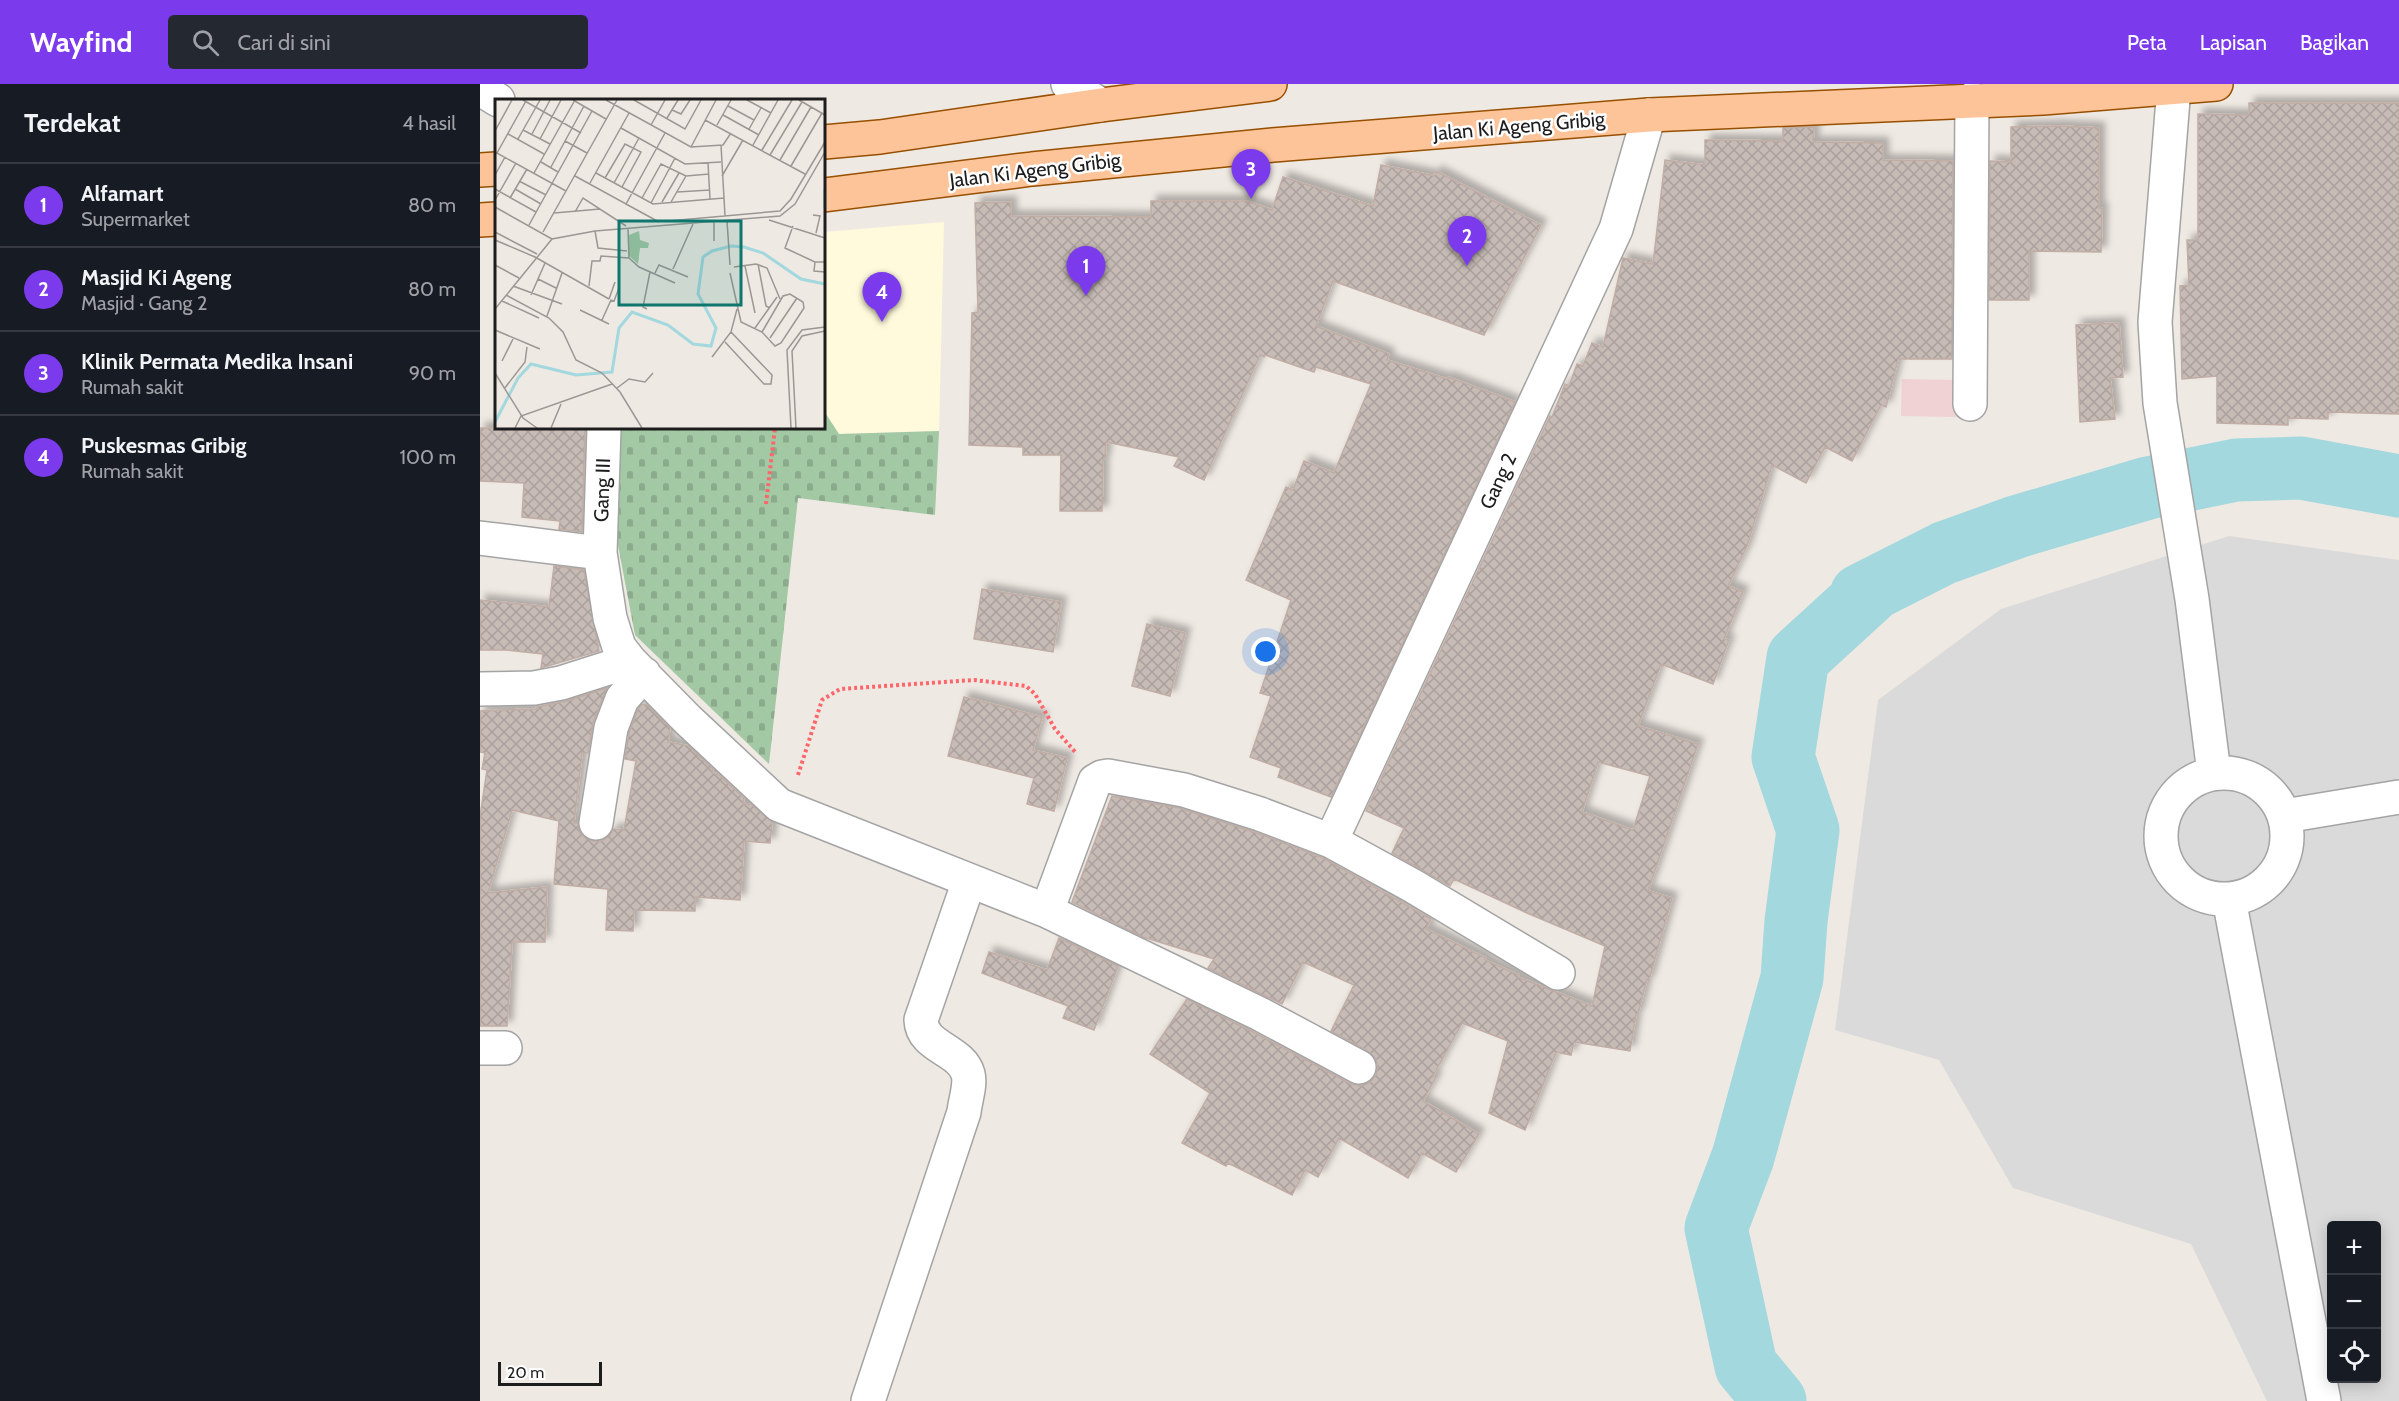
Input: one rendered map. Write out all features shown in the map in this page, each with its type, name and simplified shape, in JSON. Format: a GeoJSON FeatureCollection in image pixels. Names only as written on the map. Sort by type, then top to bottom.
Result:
{"type":"FeatureCollection","features":[{"type":"Feature","properties":{"kind":"main road"},"geometry":{"type":"LineString","coordinates":[[825,142],[880,137],[1101,105],[1270,84]]}},
{"type":"Feature","properties":{"kind":"main road","name":"Jalan Ki Ageng Gribig"},"geometry":{"type":"LineString","coordinates":[[825,195],[1032,169],[1262,146],[1649,116],[1780,97],[2043,98],[2216,84]]}},
{"type":"Feature","properties":{"kind":"main road"},"geometry":{"type":"LineString","coordinates":[[480,170],[495,169]]}},
{"type":"Feature","properties":{"kind":"main road"},"geometry":{"type":"LineString","coordinates":[[480,220],[495,219]]}},
{"type":"Feature","properties":{"kind":"street"},"geometry":{"type":"LineString","coordinates":[[1068,84],[1101,105]]}},
{"type":"Feature","properties":{"kind":"street"},"geometry":{"type":"LineString","coordinates":[[2174,87],[2155,322],[2160,403],[2192,599],[2214,773]]}},
{"type":"Feature","properties":{"kind":"street"},"geometry":{"type":"LineString","coordinates":[[480,89],[496,99]]}},
{"type":"Feature","properties":{"kind":"street"},"geometry":{"type":"LineString","coordinates":[[1970,404],[1972,99]]}},
{"type":"Feature","properties":{"kind":"street","name":"Gang 2"},"geometry":{"type":"LineString","coordinates":[[1331,841],[1616,229],[1649,116]]}},
{"type":"Feature","properties":{"kind":"street","name":"Gang III"},"geometry":{"type":"LineString","coordinates":[[604,429],[600,553],[613,634],[619,647],[688,720],[784,809],[1047,911],[1260,1014],[1359,1067]]}},
{"type":"Feature","properties":{"kind":"street"},"geometry":{"type":"LineString","coordinates":[[480,538],[600,553]]}},
{"type":"Feature","properties":{"kind":"street"},"geometry":{"type":"LineString","coordinates":[[480,689],[534,688],[637,668]]}},
{"type":"Feature","properties":{"kind":"street"},"geometry":{"type":"LineString","coordinates":[[596,823],[611,728],[637,668]]}},
{"type":"Feature","properties":{"kind":"street"},"geometry":{"type":"LineString","coordinates":[[2214,773],[2232,773],[2249,777],[2265,787],[2277,800],[2285,816],[2288,835],[2285,854],[2277,871],[2264,885],[2248,895],[2229,899],[2207,897],[2188,888],[2173,873],[2163,854],[2160,832],[2165,812],[2176,793],[2193,780],[2214,773]]}},
{"type":"Feature","properties":{"kind":"street"},"geometry":{"type":"LineString","coordinates":[[1047,911],[1097,779],[1108,776],[1184,790],[1260,814],[1331,841],[1413,886],[1558,973]]}},
{"type":"Feature","properties":{"kind":"street"},"geometry":{"type":"LineString","coordinates":[[2285,816],[2399,797]]}},
{"type":"Feature","properties":{"kind":"street"},"geometry":{"type":"LineString","coordinates":[[868,1401],[964,1112],[968,1075],[963,1064],[925,1035],[921,1020],[969,881]]}},
{"type":"Feature","properties":{"kind":"street"},"geometry":{"type":"LineString","coordinates":[[2229,899],[2324,1401]]}},
{"type":"Feature","properties":{"kind":"path"},"geometry":{"type":"LineString","coordinates":[[766,504],[775,429]]}},
{"type":"Feature","properties":{"kind":"path"},"geometry":{"type":"LineString","coordinates":[[758,785],[794,788],[822,700],[840,689],[974,680],[1026,686],[1035,694],[1055,729],[1097,779]]}},
{"type":"Feature","properties":{"kind":"shaded area"},"geometry":{"type":"Polygon","coordinates":[[[944,222],[939,431],[838,434],[825,413],[825,232],[944,222]]]}},
{"type":"Feature","properties":{"kind":"shaded area"},"geometry":{"type":"Polygon","coordinates":[[[1902,379],[1957,380],[1957,417],[1901,416],[1902,379]]]}},
{"type":"Feature","properties":{"kind":"shaded area"},"geometry":{"type":"Polygon","coordinates":[[[2229,536],[2399,560],[2399,1401],[2267,1401],[2191,1244],[2013,1188],[1939,1060],[1835,1030],[1878,700],[2001,609],[2229,536]]]}},
{"type":"Feature","properties":{"kind":"green space"},"geometry":{"type":"Polygon","coordinates":[[[825,413],[839,434],[939,431],[935,515],[798,498],[769,764],[635,635],[614,524],[619,429],[825,429],[825,413]]]}},
{"type":"Feature","properties":{"kind":"building"},"geometry":{"type":"Polygon","coordinates":[[[2249,103],[2399,103],[2399,414],[2328,412],[2328,419],[2288,418],[2288,425],[2217,423],[2217,376],[2182,379],[2180,286],[2189,285],[2187,240],[2198,240],[2198,114],[2249,115],[2249,103]]]}},
{"type":"Feature","properties":{"kind":"building"},"geometry":{"type":"Polygon","coordinates":[[[1814,127],[1813,142],[1883,143],[1883,160],[1953,161],[1952,359],[1898,359],[1886,407],[1881,405],[1852,461],[1825,447],[1806,483],[1772,465],[1747,546],[1728,586],[1743,592],[1724,639],[1729,640],[1713,684],[1661,664],[1638,726],[1698,744],[1648,891],[1672,898],[1649,980],[1647,979],[1638,1014],[1636,1014],[1630,1051],[1574,1042],[1571,1055],[1556,1052],[1525,1130],[1489,1113],[1508,1041],[1462,1023],[1433,1076],[1436,1077],[1423,1101],[1479,1134],[1456,1172],[1422,1153],[1408,1178],[1339,1138],[1318,1177],[1305,1170],[1292,1195],[1228,1163],[1226,1166],[1182,1143],[1210,1093],[1150,1054],[1187,999],[1351,1084],[1360,1086],[1369,1083],[1376,1075],[1378,1066],[1375,1058],[1368,1051],[1331,1031],[1354,985],[1303,962],[1282,1004],[1208,968],[1214,959],[1143,937],[1072,902],[1112,796],[1179,808],[1254,832],[1323,858],[1431,919],[1426,929],[1519,975],[1518,977],[1592,1006],[1605,946],[1454,879],[1450,886],[1392,853],[1404,828],[1366,811],[1550,416],[1552,417],[1565,384],[1569,386],[1577,364],[1583,366],[1592,343],[1603,347],[1623,258],[1653,264],[1665,160],[1705,165],[1705,140],[1783,141],[1783,128],[1814,127]],[[1598,762],[1582,812],[1633,830],[1650,776],[1598,762]]]}},
{"type":"Feature","properties":{"kind":"building"},"geometry":{"type":"Polygon","coordinates":[[[2011,127],[2099,128],[2101,252],[2029,251],[2029,300],[1989,300],[1990,161],[2011,162],[2011,127]]]}},
{"type":"Feature","properties":{"kind":"building"},"geometry":{"type":"Polygon","coordinates":[[[1381,165],[1435,176],[1436,171],[1541,225],[1484,335],[1333,281],[1316,326],[1389,354],[1387,360],[1447,379],[1448,377],[1515,402],[1331,797],[1278,777],[1281,768],[1250,757],[1271,696],[1260,693],[1291,600],[1246,580],[1286,487],[1293,490],[1304,461],[1334,473],[1371,384],[1316,367],[1314,372],[1260,355],[1204,480],[1174,466],[1179,457],[1106,442],[1105,459],[1103,459],[1102,511],[1060,511],[1061,455],[1023,455],[1023,447],[969,445],[972,313],[978,312],[975,203],[1011,202],[1011,216],[1151,217],[1151,201],[1247,201],[1272,210],[1283,177],[1373,206],[1381,165]]]}},
{"type":"Feature","properties":{"kind":"building"},"geometry":{"type":"Polygon","coordinates":[[[2119,323],[2123,377],[2110,378],[2115,419],[2080,422],[2076,325],[2119,323]]]}},
{"type":"Feature","properties":{"kind":"building"},"geometry":{"type":"Polygon","coordinates":[[[480,428],[585,429],[582,532],[559,529],[560,521],[522,517],[524,483],[480,481],[480,428]]]}},
{"type":"Feature","properties":{"kind":"building"},"geometry":{"type":"Polygon","coordinates":[[[554,566],[584,570],[599,651],[541,668],[543,654],[480,650],[480,600],[549,607],[554,566]]]}},
{"type":"Feature","properties":{"kind":"building"},"geometry":{"type":"Polygon","coordinates":[[[982,589],[1061,602],[1053,652],[974,639],[982,589]]]}},
{"type":"Feature","properties":{"kind":"building"},"geometry":{"type":"Polygon","coordinates":[[[1147,624],[1185,633],[1170,696],[1132,686],[1147,624]]]}},
{"type":"Feature","properties":{"kind":"building"},"geometry":{"type":"Polygon","coordinates":[[[607,688],[593,722],[588,753],[582,753],[574,823],[578,823],[579,830],[584,837],[593,841],[602,841],[610,835],[613,829],[624,830],[636,761],[625,759],[629,733],[642,704],[647,705],[670,728],[668,742],[689,746],[713,769],[712,773],[718,774],[744,798],[743,804],[751,804],[772,822],[770,843],[744,841],[740,900],[695,897],[695,911],[634,910],[633,931],[606,930],[608,889],[554,884],[559,821],[512,810],[488,893],[547,887],[545,942],[512,942],[507,1026],[480,1026],[480,816],[487,770],[482,769],[485,753],[480,752],[480,711],[536,709],[607,688]]]}},
{"type":"Feature","properties":{"kind":"building"},"geometry":{"type":"Polygon","coordinates":[[[964,697],[1042,717],[1033,750],[1067,758],[1054,811],[1027,804],[1034,778],[948,756],[964,697]]]}},
{"type":"Feature","properties":{"kind":"building"},"geometry":{"type":"Polygon","coordinates":[[[1059,938],[1118,966],[1094,1030],[1063,1018],[1068,1006],[982,973],[989,952],[1047,970],[1059,938]]]}},
{"type":"Feature","properties":{"kind":"waterway"},"geometry":{"type":"LineString","coordinates":[[1775,1401],[1746,1366],[1716,1228],[1743,1157],[1792,978],[1796,921],[1808,830],[1783,757],[1798,658],[1869,593],[1861,595],[1944,553],[2016,527],[2148,488],[2236,470],[2301,468],[2399,486]]}},
{"type":"Feature","properties":{"kind":"place","name":"Klinik Permata Medika Insani"},"geometry":{"type":"Point","coordinates":[1251,199]}},
{"type":"Feature","properties":{"kind":"place","name":"Masjid Ki Ageng"},"geometry":{"type":"Point","coordinates":[1467,266]}},
{"type":"Feature","properties":{"kind":"place","name":"Alfamart"},"geometry":{"type":"Point","coordinates":[1086,296]}},
{"type":"Feature","properties":{"kind":"place","name":"Puskesmas Gribig"},"geometry":{"type":"Point","coordinates":[882,322]}}]}
